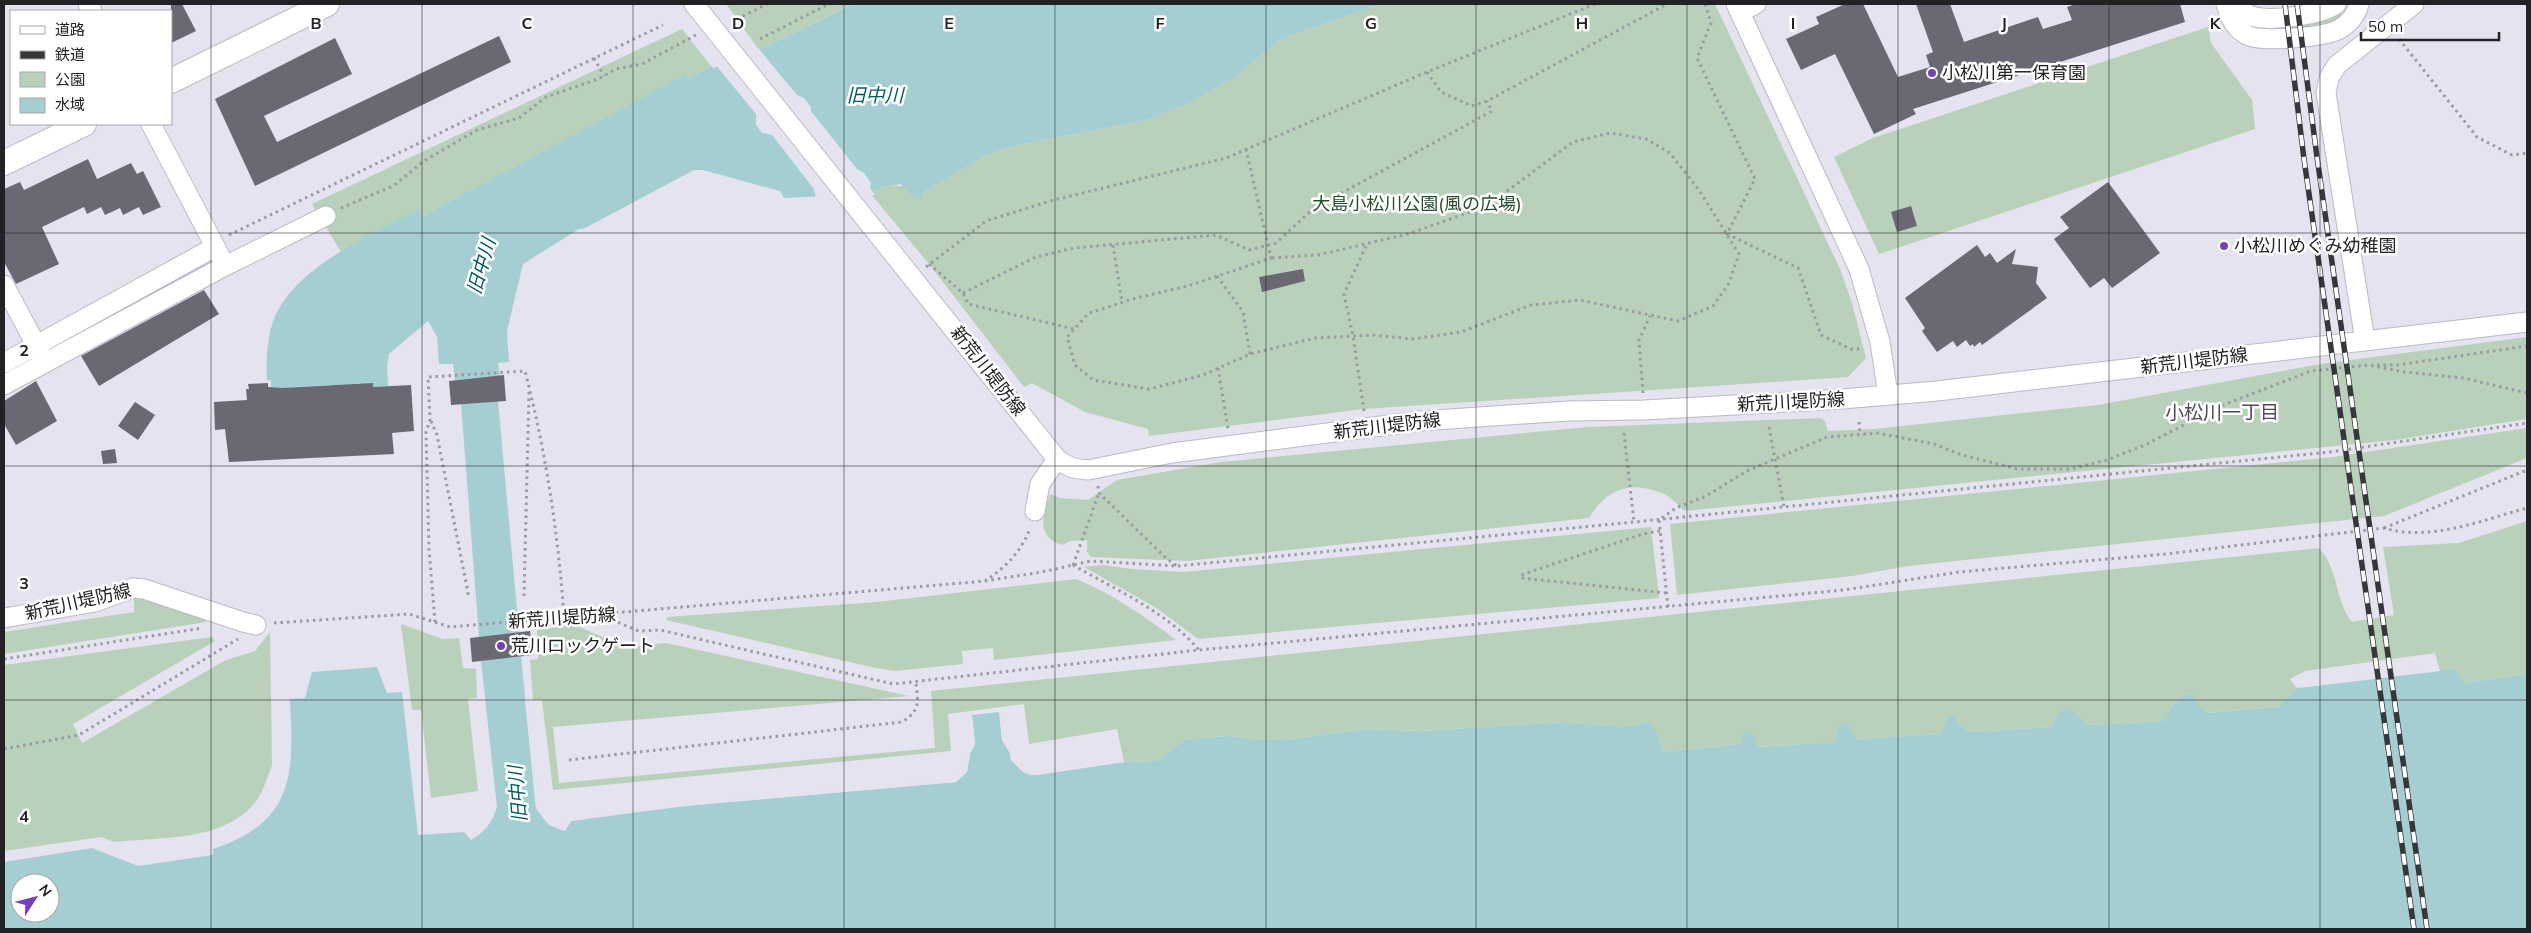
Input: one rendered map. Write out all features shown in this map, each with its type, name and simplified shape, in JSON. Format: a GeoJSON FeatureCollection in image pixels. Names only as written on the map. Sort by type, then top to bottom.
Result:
{"type":"FeatureCollection","features":[{"type":"Feature","properties":{"kind":"main road"},"geometry":{"type":"LineString","coordinates":[[172,80],[327,4]]}},
{"type":"Feature","properties":{"kind":"main road"},"geometry":{"type":"LineString","coordinates":[[4,163],[82,125]]}},
{"type":"Feature","properties":{"kind":"street","name":"新荒川堤防線"},"geometry":{"type":"LineString","coordinates":[[694,4],[1057,459],[1068,467],[1088,470],[1172,453],[1230,444],[1420,421],[1568,411],[1644,410],[1888,395],[2527,322]]}},
{"type":"Feature","properties":{"kind":"street"},"geometry":{"type":"LineString","coordinates":[[2226,4],[2230,17],[2237,27],[2246,35],[2264,41],[2330,33],[2351,20],[2359,4]]}},
{"type":"Feature","properties":{"kind":"street"},"geometry":{"type":"LineString","coordinates":[[2236,4],[2243,12],[2254,17],[2268,18],[2322,12],[2336,4]]}},
{"type":"Feature","properties":{"kind":"street"},"geometry":{"type":"LineString","coordinates":[[2365,341],[2326,93],[2329,78],[2336,65],[2414,4]]}},
{"type":"Feature","properties":{"kind":"street"},"geometry":{"type":"LineString","coordinates":[[1744,6],[1859,269],[1880,342],[1888,395]]}},
{"type":"Feature","properties":{"kind":"street"},"geometry":{"type":"LineString","coordinates":[[152,125],[225,266]]}},
{"type":"Feature","properties":{"kind":"street"},"geometry":{"type":"LineString","coordinates":[[4,385],[225,266],[326,216]]}},
{"type":"Feature","properties":{"kind":"street"},"geometry":{"type":"LineString","coordinates":[[4,363],[37,347],[215,247]]}},
{"type":"Feature","properties":{"kind":"street"},"geometry":{"type":"LineString","coordinates":[[4,285],[46,364]]}},
{"type":"Feature","properties":{"kind":"street"},"geometry":{"type":"LineString","coordinates":[[1035,511],[1040,484],[1057,459]]}},
{"type":"Feature","properties":{"kind":"street","name":"新荒川堤防線"},"geometry":{"type":"LineString","coordinates":[[4,618],[95,602],[133,588],[144,589],[250,624]]}},
{"type":"Feature","properties":{"kind":"path"},"geometry":{"type":"LineString","coordinates":[[720,36],[767,4]]}},
{"type":"Feature","properties":{"kind":"path"},"geometry":{"type":"LineString","coordinates":[[760,39],[829,4]]}},
{"type":"Feature","properties":{"kind":"path"},"geometry":{"type":"LineString","coordinates":[[911,276],[930,264],[986,221],[1050,201],[1226,158],[1427,72],[1595,4]]}},
{"type":"Feature","properties":{"kind":"path"},"geometry":{"type":"LineString","coordinates":[[1427,72],[1441,92],[1472,106],[1487,100],[1667,4]]}},
{"type":"Feature","properties":{"kind":"path"},"geometry":{"type":"LineString","coordinates":[[1706,4],[1711,23],[1697,58],[1755,179],[1727,234]]}},
{"type":"Feature","properties":{"kind":"path"},"geometry":{"type":"LineString","coordinates":[[215,247],[231,234],[663,25]]}},
{"type":"Feature","properties":{"kind":"path"},"geometry":{"type":"LineString","coordinates":[[326,216],[393,186],[424,161],[477,130],[519,118],[546,97],[616,70],[642,64],[696,35]]}},
{"type":"Feature","properties":{"kind":"path"},"geometry":{"type":"LineString","coordinates":[[2397,36],[2477,136],[2512,155],[2527,153]]}},
{"type":"Feature","properties":{"kind":"path"},"geometry":{"type":"LineString","coordinates":[[594,58],[604,76]]}},
{"type":"Feature","properties":{"kind":"path"},"geometry":{"type":"LineString","coordinates":[[963,293],[1036,257],[1074,248],[1216,235],[1250,250],[1269,246],[1276,243],[1314,208],[1492,111],[1487,100]]}},
{"type":"Feature","properties":{"kind":"path"},"geometry":{"type":"LineString","coordinates":[[1610,133],[1646,139],[1670,153],[1699,190],[1727,234],[1739,254],[1728,285],[1712,306],[1678,321],[1580,300],[1532,305],[1461,332],[1413,339],[1372,335],[1315,338],[1250,354],[1203,375],[1149,389],[1093,380],[1075,365],[1067,338],[1089,313],[1122,302],[1217,276],[1271,258],[1318,255],[1408,234],[1487,206],[1573,142],[1610,133]]}},
{"type":"Feature","properties":{"kind":"path"},"geometry":{"type":"LineString","coordinates":[[1246,149],[1271,258]]}},
{"type":"Feature","properties":{"kind":"path"},"geometry":{"type":"LineString","coordinates":[[1727,234],[1798,268],[1820,335],[1852,349],[1867,350]]}},
{"type":"Feature","properties":{"kind":"path"},"geometry":{"type":"LineString","coordinates":[[1364,429],[1364,409],[1353,336],[1344,294],[1368,244]]}},
{"type":"Feature","properties":{"kind":"path"},"geometry":{"type":"LineString","coordinates":[[1113,245],[1122,302]]}},
{"type":"Feature","properties":{"kind":"path"},"geometry":{"type":"LineString","coordinates":[[930,264],[963,293],[968,304],[1074,329]]}},
{"type":"Feature","properties":{"kind":"path"},"geometry":{"type":"LineString","coordinates":[[1217,276],[1243,312],[1250,354]]}},
{"type":"Feature","properties":{"kind":"path"},"geometry":{"type":"LineString","coordinates":[[1644,410],[1639,340],[1650,316]]}},
{"type":"Feature","properties":{"kind":"path"},"geometry":{"type":"LineString","coordinates":[[1668,607],[1659,520],[1676,508],[1700,499],[1774,458],[1827,437],[1860,433],[1910,439],[1992,464],[2018,469],[2070,469],[2107,460],[2147,444],[2218,407],[2311,371],[2369,365],[2397,365],[2527,346]]}},
{"type":"Feature","properties":{"kind":"path"},"geometry":{"type":"LineString","coordinates":[[2369,365],[2404,372],[2463,378],[2527,393]]}},
{"type":"Feature","properties":{"kind":"path"},"geometry":{"type":"LineString","coordinates":[[1218,368],[1230,444]]}},
{"type":"Feature","properties":{"kind":"path"},"geometry":{"type":"LineString","coordinates":[[435,622],[429,549],[426,432],[430,420],[428,377],[502,372],[525,371],[559,541],[564,616]]}},
{"type":"Feature","properties":{"kind":"path"},"geometry":{"type":"LineString","coordinates":[[524,596],[529,387]]}},
{"type":"Feature","properties":{"kind":"path"},"geometry":{"type":"LineString","coordinates":[[430,420],[437,435],[469,598]]}},
{"type":"Feature","properties":{"kind":"path"},"geometry":{"type":"LineString","coordinates":[[1859,422],[1860,433]]}},
{"type":"Feature","properties":{"kind":"path","name":"新荒川堤防線"},"geometry":{"type":"LineString","coordinates":[[250,624],[409,614],[450,627],[985,581],[1042,572],[1091,561],[1177,566],[1659,520],[2330,452],[2527,424]]}},
{"type":"Feature","properties":{"kind":"path"},"geometry":{"type":"LineString","coordinates":[[1769,426],[1784,507]]}},
{"type":"Feature","properties":{"kind":"path"},"geometry":{"type":"LineString","coordinates":[[1624,433],[1634,522]]}},
{"type":"Feature","properties":{"kind":"path"},"geometry":{"type":"LineString","coordinates":[[2070,469],[2070,478]]}},
{"type":"Feature","properties":{"kind":"path"},"geometry":{"type":"LineString","coordinates":[[600,615],[639,631],[660,630],[893,684],[1199,650],[1844,590],[1958,572],[2166,554],[2384,528],[2527,470]]}},
{"type":"Feature","properties":{"kind":"path"},"geometry":{"type":"LineString","coordinates":[[1098,485],[1100,493],[1166,558],[1177,566]]}},
{"type":"Feature","properties":{"kind":"path"},"geometry":{"type":"LineString","coordinates":[[1100,493],[1073,565],[1169,621],[1186,635],[1199,650]]}},
{"type":"Feature","properties":{"kind":"path"},"geometry":{"type":"LineString","coordinates":[[2384,528],[2402,534],[2448,529],[2527,508]]}},
{"type":"Feature","properties":{"kind":"path"},"geometry":{"type":"LineString","coordinates":[[985,581],[1001,570],[1012,558],[1030,531],[1035,511]]}},
{"type":"Feature","properties":{"kind":"path"},"geometry":{"type":"LineString","coordinates":[[1660,531],[1643,534],[1521,575],[1521,578],[1667,593]]}},
{"type":"Feature","properties":{"kind":"path"},"geometry":{"type":"LineString","coordinates":[[4,659],[250,624]]}},
{"type":"Feature","properties":{"kind":"path"},"geometry":{"type":"LineString","coordinates":[[4,749],[80,735],[228,647],[250,624]]}},
{"type":"Feature","properties":{"kind":"path"},"geometry":{"type":"LineString","coordinates":[[569,760],[902,722],[914,715],[918,704],[916,682]]}},
{"type":"Feature","properties":{"kind":"green space"},"geometry":{"type":"Polygon","coordinates":[[[726,4],[851,4],[759,50],[726,4]]]}},
{"type":"Feature","properties":{"kind":"green space","name":"大島小松川公園(風の広場)"},"geometry":{"type":"Polygon","coordinates":[[[1381,4],[1715,4],[1840,269],[1852,303],[1866,358],[1848,377],[1364,409],[1149,436],[1148,429],[1085,412],[1032,383],[1024,387],[929,264],[871,194],[890,186],[903,186],[922,193],[987,155],[1009,147],[1146,120],[1190,103],[1237,76],[1281,39],[1381,4]]]}},
{"type":"Feature","properties":{"kind":"green space"},"geometry":{"type":"Polygon","coordinates":[[[2342,12],[2344,15],[2333,24],[2267,34],[2249,26],[2342,12]]]}},
{"type":"Feature","properties":{"kind":"green space"},"geometry":{"type":"Polygon","coordinates":[[[2208,27],[2211,43],[2252,100],[2255,129],[1879,254],[1834,157],[1873,138],[2208,27]]]}},
{"type":"Feature","properties":{"kind":"green space"},"geometry":{"type":"Polygon","coordinates":[[[682,29],[711,66],[688,79],[685,76],[423,216],[419,209],[341,252],[312,204],[682,29]]]}},
{"type":"Feature","properties":{"kind":"green space"},"geometry":{"type":"Polygon","coordinates":[[[2527,337],[2527,419],[2395,440],[1685,511],[1664,494],[1641,488],[1621,489],[1604,500],[1589,518],[1187,561],[1091,557],[1087,552],[1087,540],[1070,541],[1063,545],[1048,537],[1043,524],[1050,494],[1060,498],[1088,500],[1117,480],[1221,462],[1588,427],[1820,418],[1825,421],[1828,431],[1874,429],[2098,405],[2320,364],[2527,337]]]}},
{"type":"Feature","properties":{"kind":"green space"},"geometry":{"type":"Polygon","coordinates":[[[2527,428],[2527,458],[2384,516],[1908,566],[1852,576],[1677,595],[1670,524],[2333,457],[2527,428]]]}},
{"type":"Feature","properties":{"kind":"green space"},"geometry":{"type":"Polygon","coordinates":[[[2527,521],[2527,674],[2464,683],[2454,670],[2440,671],[2435,653],[2305,671],[2290,679],[2297,688],[2279,707],[2204,713],[2189,693],[2174,704],[2166,721],[2087,725],[2077,714],[2057,715],[2052,727],[1970,732],[1958,724],[1946,720],[1941,734],[1856,739],[1839,725],[1837,742],[1757,747],[1741,744],[1663,752],[1659,736],[1649,721],[1624,727],[1562,722],[1421,731],[1366,729],[1298,738],[1264,740],[1229,736],[1185,739],[1158,761],[1124,762],[1117,729],[1029,744],[1024,704],[948,714],[951,751],[553,790],[542,700],[533,700],[530,660],[538,659],[537,630],[575,625],[626,647],[666,643],[909,696],[553,727],[559,783],[935,748],[931,691],[2319,548],[2330,565],[2342,604],[2352,622],[2394,615],[2383,547],[2459,543],[2527,521]]]}},
{"type":"Feature","properties":{"kind":"green space"},"geometry":{"type":"Polygon","coordinates":[[[1651,527],[1659,598],[1198,639],[1158,609],[1084,567],[1103,565],[1131,569],[1184,572],[1651,527]]]}},
{"type":"Feature","properties":{"kind":"green space"},"geometry":{"type":"Polygon","coordinates":[[[1076,579],[1103,591],[1128,606],[1176,640],[994,660],[993,648],[962,651],[963,664],[895,671],[666,620],[668,617],[877,602],[1076,579]]]}},
{"type":"Feature","properties":{"kind":"green space"},"geometry":{"type":"Polygon","coordinates":[[[134,598],[143,598],[199,615],[206,622],[4,654],[4,632],[134,612],[134,598]]]}},
{"type":"Feature","properties":{"kind":"green space"},"geometry":{"type":"Polygon","coordinates":[[[401,624],[443,639],[459,638],[463,668],[476,669],[477,698],[468,699],[478,791],[431,798],[421,710],[412,710],[401,624]]]}},
{"type":"Feature","properties":{"kind":"green space"},"geometry":{"type":"Polygon","coordinates":[[[270,632],[272,765],[257,800],[240,816],[225,825],[207,831],[170,838],[114,842],[101,837],[4,851],[4,665],[212,637],[215,641],[73,724],[82,743],[226,660],[255,651],[270,632]]]}},
{"type":"Feature","properties":{"kind":"water","name":"旧中川"},"geometry":{"type":"Polygon","coordinates":[[[852,4],[1381,4],[1281,39],[1237,76],[1190,103],[1146,120],[1009,147],[987,155],[922,193],[921,198],[911,195],[901,184],[883,187],[871,194],[784,198],[780,191],[703,170],[694,170],[585,228],[579,229],[523,264],[507,331],[509,362],[498,363],[500,376],[455,380],[453,364],[439,364],[437,337],[428,321],[389,354],[387,367],[388,386],[373,387],[371,382],[371,387],[361,388],[360,383],[354,384],[354,389],[341,385],[331,390],[330,385],[293,387],[271,393],[271,380],[267,380],[267,353],[269,335],[274,318],[290,293],[305,278],[341,251],[419,209],[423,216],[685,75],[688,79],[711,66],[713,68],[759,50],[852,4]]]}},
{"type":"Feature","properties":{"kind":"water"},"geometry":{"type":"Polygon","coordinates":[[[498,401],[519,632],[479,637],[461,404],[498,401]]]}},
{"type":"Feature","properties":{"kind":"water"},"geometry":{"type":"Polygon","coordinates":[[[521,656],[536,808],[549,825],[564,831],[571,821],[685,806],[956,782],[967,772],[970,754],[975,744],[972,715],[999,711],[1002,740],[1010,753],[1011,760],[1030,775],[1038,775],[1124,762],[1158,761],[1185,739],[1229,736],[1264,740],[1298,738],[1366,729],[1421,731],[1562,722],[1624,727],[1650,721],[1659,736],[1663,752],[1741,744],[1745,731],[1754,735],[1757,747],[1836,742],[1839,725],[1846,722],[1856,739],[1941,734],[1946,720],[1954,715],[1958,724],[1970,732],[2052,727],[2057,715],[2066,707],[2077,714],[2088,725],[2165,721],[2174,703],[2190,693],[2205,713],[2279,707],[2297,688],[2454,669],[2464,683],[2527,674],[2527,929],[4,929],[4,862],[92,848],[138,866],[213,855],[213,849],[240,838],[260,825],[274,809],[284,792],[289,772],[291,750],[290,699],[305,698],[312,672],[377,667],[387,693],[402,692],[418,835],[464,832],[471,840],[487,826],[493,818],[497,807],[481,661],[521,656]]]}},
{"type":"Feature","properties":{"kind":"pier"},"geometry":{"type":"Polygon","coordinates":[[[758,48],[797,95],[804,98],[811,107],[811,111],[857,169],[864,173],[871,183],[870,188],[875,195],[816,199],[814,189],[772,135],[762,133],[756,125],[756,114],[715,64],[758,48]]]}},
{"type":"Feature","properties":{"kind":"pier"},"geometry":{"type":"Polygon","coordinates":[[[2439,669],[2440,671],[2307,687],[2307,684],[2439,669]]]}},
{"type":"Feature","properties":{"kind":"pier"},"geometry":{"type":"Polygon","coordinates":[[[527,700],[539,807],[547,820],[563,828],[570,819],[610,813],[685,804],[955,779],[965,771],[967,754],[973,743],[970,713],[999,709],[1002,711],[1005,739],[1014,759],[1031,773],[1123,760],[1124,762],[1030,775],[1023,772],[1011,760],[1010,753],[1002,740],[999,712],[972,715],[975,744],[970,754],[967,772],[956,782],[685,806],[611,815],[571,821],[565,831],[546,822],[536,808],[525,701],[527,700]]]}},
{"type":"Feature","properties":{"kind":"building"},"geometry":{"type":"Polygon","coordinates":[[[171,4],[182,4],[196,31],[172,43],[171,4]]]}},
{"type":"Feature","properties":{"kind":"building"},"geometry":{"type":"Polygon","coordinates":[[[1845,4],[1863,4],[1898,77],[1930,67],[1926,55],[1933,52],[1916,4],[1950,4],[1964,42],[2038,17],[2043,29],[2072,20],[2067,7],[2076,4],[2180,4],[2185,22],[1913,109],[1916,114],[1874,134],[1835,54],[1801,70],[1786,39],[1819,24],[1816,17],[1845,4]]]}},
{"type":"Feature","properties":{"kind":"building"},"geometry":{"type":"Polygon","coordinates":[[[499,36],[511,62],[255,186],[215,99],[335,38],[352,74],[264,116],[277,142],[499,36]]]}},
{"type":"Feature","properties":{"kind":"building"},"geometry":{"type":"Polygon","coordinates":[[[88,159],[97,179],[131,163],[137,174],[143,171],[161,207],[143,215],[139,207],[123,215],[120,208],[105,215],[101,207],[87,214],[84,207],[42,227],[59,264],[16,284],[4,262],[4,189],[20,182],[24,190],[88,159]]]}},
{"type":"Feature","properties":{"kind":"building"},"geometry":{"type":"Polygon","coordinates":[[[2108,182],[2160,253],[2112,288],[2104,278],[2090,288],[2054,239],[2069,228],[2060,217],[2108,182]]]}},
{"type":"Feature","properties":{"kind":"building"},"geometry":{"type":"Polygon","coordinates":[[[1911,206],[1917,226],[1897,232],[1891,212],[1911,206]]]}},
{"type":"Feature","properties":{"kind":"building"},"geometry":{"type":"Polygon","coordinates":[[[1977,245],[1985,257],[1990,253],[1997,263],[2016,249],[2012,264],[2038,267],[2036,283],[2047,298],[1982,345],[1980,342],[1974,347],[1973,344],[1970,346],[1966,340],[1957,347],[1953,341],[1937,352],[1922,331],[1925,328],[1905,298],[1977,245]]]}},
{"type":"Feature","properties":{"kind":"building"},"geometry":{"type":"Polygon","coordinates":[[[1303,269],[1305,281],[1262,292],[1259,277],[1303,269]]]}},
{"type":"Feature","properties":{"kind":"building"},"geometry":{"type":"Polygon","coordinates":[[[204,290],[219,314],[99,386],[81,356],[204,290]]]}},
{"type":"Feature","properties":{"kind":"building"},"geometry":{"type":"Polygon","coordinates":[[[504,375],[506,401],[451,405],[449,381],[504,375]]]}},
{"type":"Feature","properties":{"kind":"building"},"geometry":{"type":"Polygon","coordinates":[[[36,381],[57,421],[16,445],[4,424],[4,401],[36,381]]]}},
{"type":"Feature","properties":{"kind":"building"},"geometry":{"type":"Polygon","coordinates":[[[268,383],[268,387],[282,388],[373,383],[373,387],[411,385],[414,431],[392,433],[394,454],[229,462],[225,429],[215,430],[214,402],[247,400],[246,389],[249,389],[248,384],[268,383]]]}},
{"type":"Feature","properties":{"kind":"building"},"geometry":{"type":"Polygon","coordinates":[[[135,402],[155,415],[138,440],[118,426],[135,402]]]}},
{"type":"Feature","properties":{"kind":"building"},"geometry":{"type":"Polygon","coordinates":[[[115,449],[117,463],[103,464],[101,451],[115,449]]]}},
{"type":"Feature","properties":{"kind":"building","name":"荒川ロックゲート"},"geometry":{"type":"Polygon","coordinates":[[[530,631],[533,655],[472,662],[470,638],[530,631]]]}},
{"type":"Feature","properties":{"kind":"railway"},"geometry":{"type":"LineString","coordinates":[[2285,4],[2304,159],[2414,929]]}},
{"type":"Feature","properties":{"kind":"railway"},"geometry":{"type":"LineString","coordinates":[[2297,4],[2427,929]]}},
{"type":"Feature","properties":{"kind":"place","name":"小松川第一保育園"},"geometry":{"type":"Point","coordinates":[1932,73]}},
{"type":"Feature","properties":{"kind":"place","name":"小松川めぐみ幼稚園"},"geometry":{"type":"Point","coordinates":[2224,246]}},
{"type":"Feature","properties":{"kind":"place","name":"荒川ロックゲート"},"geometry":{"type":"Point","coordinates":[501,646]}},
{"type":"Feature","properties":{"kind":"district","name":"小松川一丁目"},"geometry":{"type":"Point","coordinates":[2222,412]}}]}
